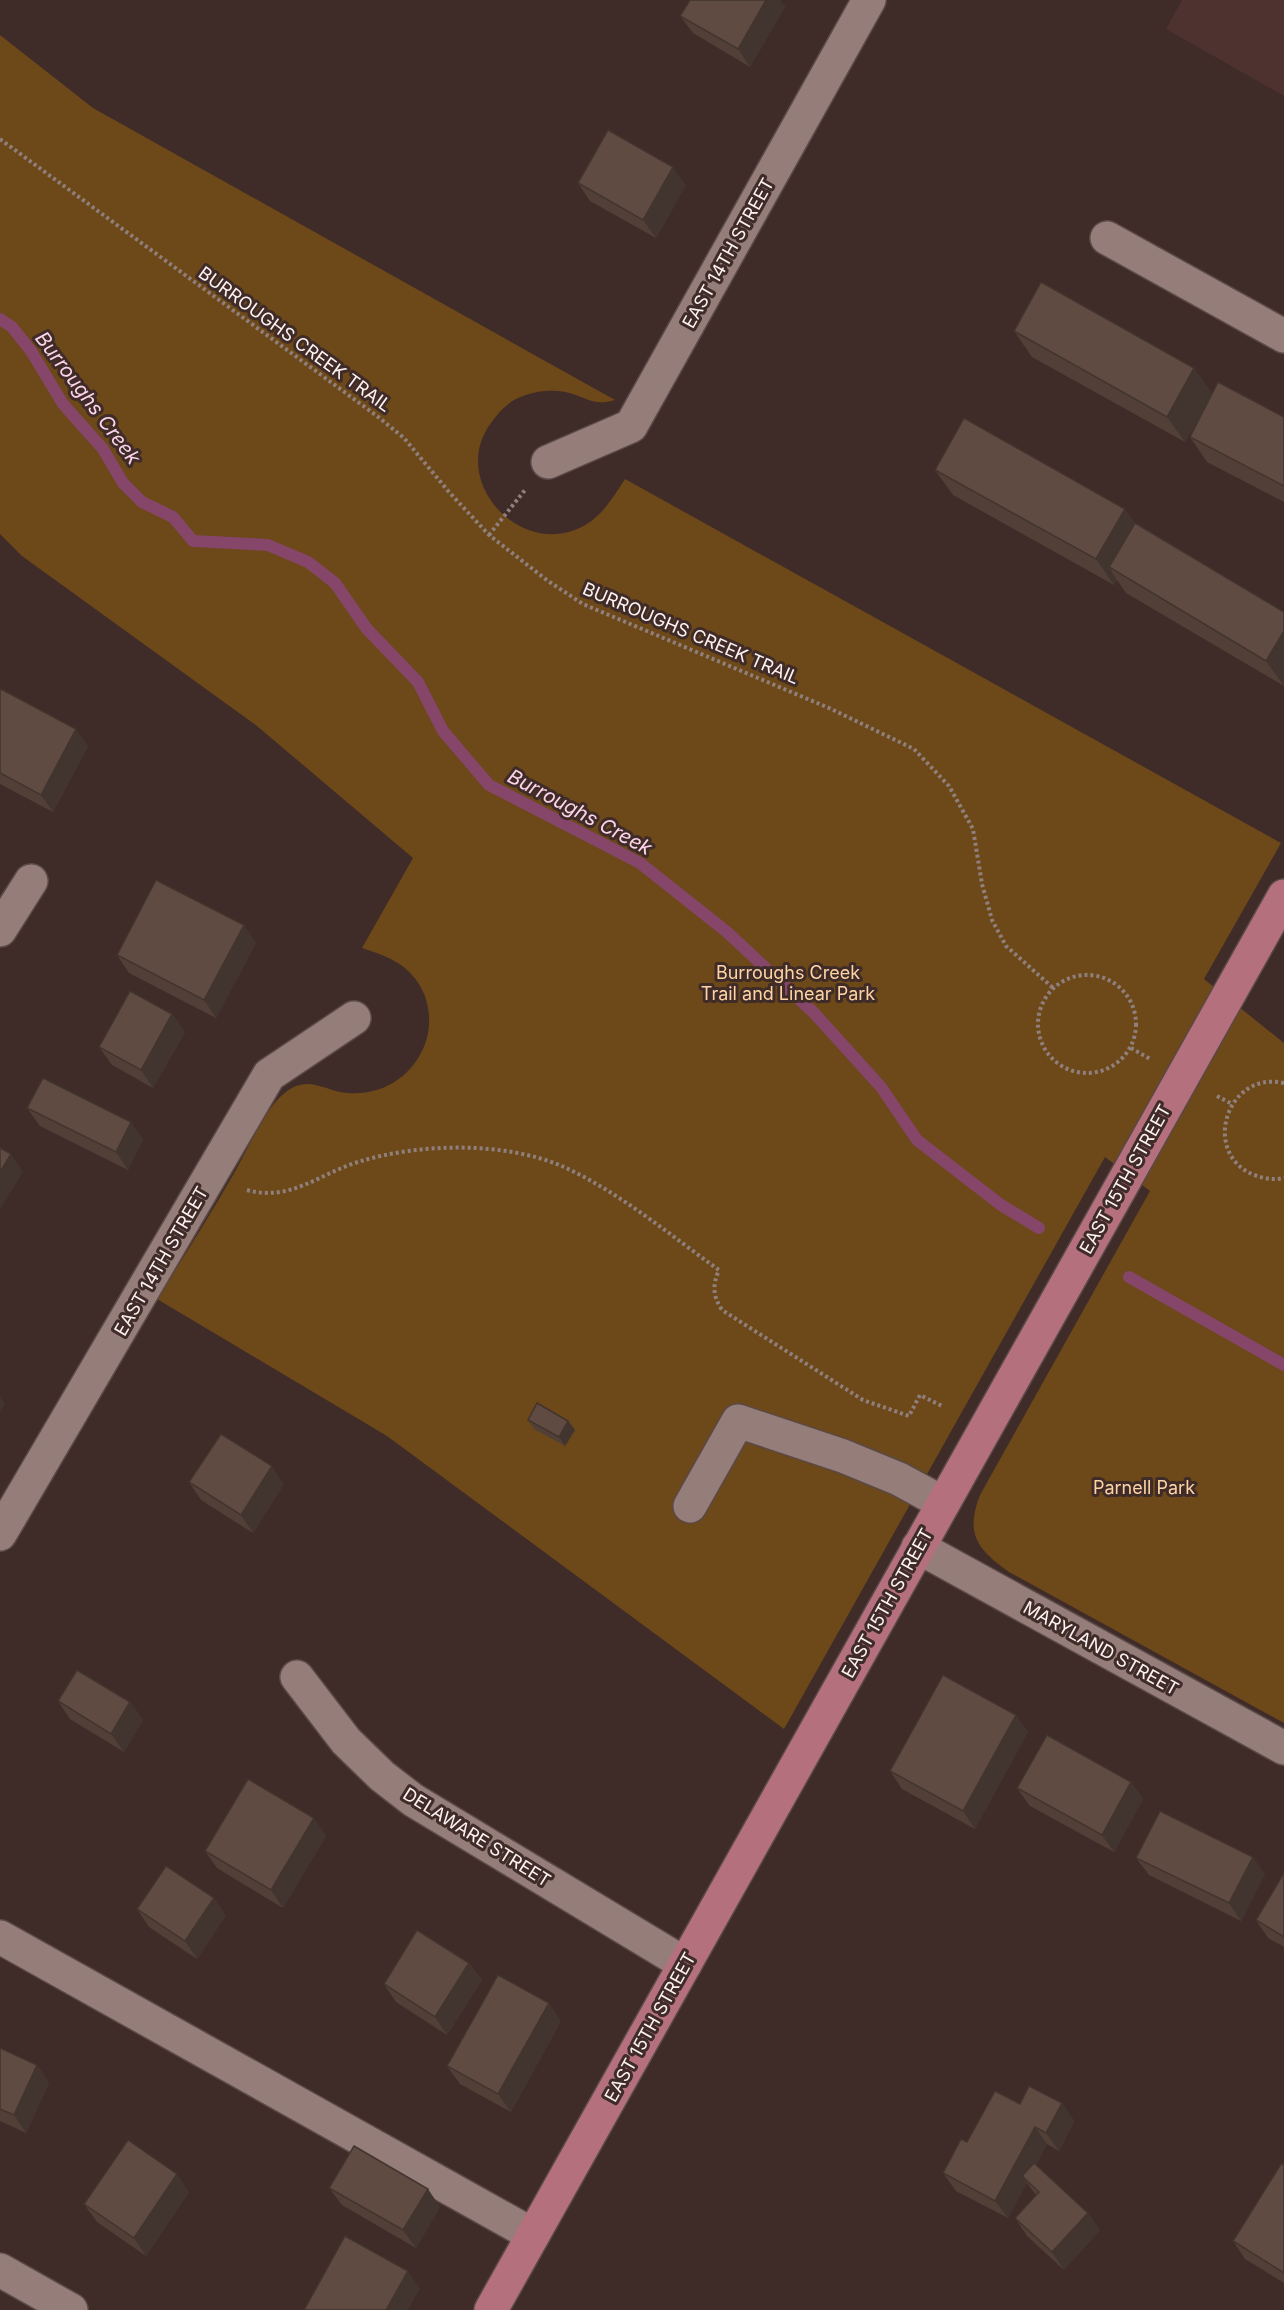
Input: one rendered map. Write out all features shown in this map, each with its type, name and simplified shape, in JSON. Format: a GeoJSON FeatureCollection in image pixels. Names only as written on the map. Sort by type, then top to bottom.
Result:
{"type":"FeatureCollection","features":[{"type":"Feature","properties":{"kind":"main road","name":"EAST 15TH STREET"},"geometry":{"type":"LineString","coordinates":[[491,2310],[1284,896]]}},
{"type":"Feature","properties":{"kind":"street","name":"EAST 14TH STREET"},"geometry":{"type":"LineString","coordinates":[[548,462],[631,426],[869,0]]}},
{"type":"Feature","properties":{"kind":"street"},"geometry":{"type":"LineString","coordinates":[[1107,238],[1284,336]]}},
{"type":"Feature","properties":{"kind":"street"},"geometry":{"type":"LineString","coordinates":[[0,930],[31,881]]}},
{"type":"Feature","properties":{"kind":"street","name":"EAST 14TH STREET"},"geometry":{"type":"LineString","coordinates":[[0,1534],[269,1075],[354,1018]]}},
{"type":"Feature","properties":{"kind":"street"},"geometry":{"type":"LineString","coordinates":[[690,1506],[738,1421],[843,1456],[899,1479],[943,1503]]}},
{"type":"Feature","properties":{"kind":"street","name":"MARYLAND STREET"},"geometry":{"type":"LineString","coordinates":[[918,1547],[1284,1748]]}},
{"type":"Feature","properties":{"kind":"street","name":"DELAWARE STREET"},"geometry":{"type":"LineString","coordinates":[[297,1677],[346,1741],[382,1776],[413,1800],[685,1964]]}},
{"type":"Feature","properties":{"kind":"street"},"geometry":{"type":"LineString","coordinates":[[0,1937],[533,2235]]}},
{"type":"Feature","properties":{"kind":"street"},"geometry":{"type":"LineString","coordinates":[[0,2271],[71,2310]]}},
{"type":"Feature","properties":{"kind":"path","name":"BURROUGHS CREEK TRAIL"},"geometry":{"type":"LineString","coordinates":[[0,139],[377,416],[404,438],[489,535],[548,581],[583,604],[819,703],[914,749],[949,786],[973,828],[982,884],[992,920],[1006,946],[1053,988]]}},
{"type":"Feature","properties":{"kind":"path"},"geometry":{"type":"LineString","coordinates":[[489,535],[548,462]]}},
{"type":"Feature","properties":{"kind":"path"},"geometry":{"type":"LineString","coordinates":[[1081,975],[1096,975],[1112,980],[1124,990],[1132,1004],[1136,1018],[1136,1033],[1131,1048],[1116,1064],[1102,1072],[1085,1074],[1068,1070],[1054,1062],[1044,1049],[1038,1033],[1038,1017],[1043,1000],[1053,988],[1066,979],[1081,975]]}},
{"type":"Feature","properties":{"kind":"path"},"geometry":{"type":"LineString","coordinates":[[1284,1083],[1262,1083],[1250,1087],[1239,1095],[1232,1104],[1226,1120],[1225,1136],[1228,1151],[1237,1164],[1250,1174],[1265,1179],[1284,1178]]}},
{"type":"Feature","properties":{"kind":"path"},"geometry":{"type":"LineString","coordinates":[[209,1177],[247,1190],[272,1194],[300,1187],[359,1162],[415,1148],[477,1148],[541,1158],[595,1183],[719,1270],[714,1283],[714,1299],[722,1310],[863,1400],[909,1416],[920,1395],[942,1406]]}},
{"type":"Feature","properties":{"kind":"shaded area"},"geometry":{"type":"Polygon","coordinates":[[[1182,0],[1284,0],[1284,96],[1166,29],[1182,0]]]}},
{"type":"Feature","properties":{"kind":"green space","name":"Burroughs Creek Trail and Linear Park"},"geometry":{"type":"Polygon","coordinates":[[[0,35],[93,108],[615,400],[599,402],[562,391],[539,392],[514,400],[494,419],[480,446],[479,469],[485,491],[499,510],[517,525],[539,533],[563,533],[587,524],[604,509],[625,479],[1281,843],[1204,979],[1284,1043],[1284,1723],[1009,1572],[989,1556],[977,1540],[974,1520],[980,1495],[1150,1191],[1105,1157],[784,1729],[387,1436],[157,1299],[224,1191],[261,1124],[280,1097],[298,1085],[306,1084],[347,1093],[373,1091],[395,1082],[413,1066],[420,1055],[427,1037],[429,1022],[426,999],[420,986],[409,971],[402,966],[387,957],[362,948],[413,858],[257,726],[22,556],[0,534],[0,35]]]}},
{"type":"Feature","properties":{"kind":"building"},"geometry":{"type":"Polygon","coordinates":[[[690,0],[766,0],[738,49],[680,16],[690,0]]]}},
{"type":"Feature","properties":{"kind":"building"},"geometry":{"type":"Polygon","coordinates":[[[608,130],[673,167],[643,220],[578,183],[608,130]]]}},
{"type":"Feature","properties":{"kind":"building"},"geometry":{"type":"Polygon","coordinates":[[[1041,282],[1194,368],[1167,417],[1014,331],[1041,282]]]}},
{"type":"Feature","properties":{"kind":"building"},"geometry":{"type":"Polygon","coordinates":[[[1218,382],[1284,417],[1284,486],[1190,437],[1218,382]]]}},
{"type":"Feature","properties":{"kind":"building"},"geometry":{"type":"Polygon","coordinates":[[[964,418],[1125,509],[1096,559],[935,470],[964,418]]]}},
{"type":"Feature","properties":{"kind":"building"},"geometry":{"type":"Polygon","coordinates":[[[1135,523],[1284,612],[1284,631],[1266,661],[1109,567],[1135,523]]]}},
{"type":"Feature","properties":{"kind":"building"},"geometry":{"type":"Polygon","coordinates":[[[1,689],[76,729],[41,795],[0,773],[1,689]]]}},
{"type":"Feature","properties":{"kind":"building"},"geometry":{"type":"Polygon","coordinates":[[[156,880],[244,925],[204,1000],[117,955],[156,880]]]}},
{"type":"Feature","properties":{"kind":"building"},"geometry":{"type":"Polygon","coordinates":[[[130,991],[172,1014],[141,1070],[99,1047],[130,991]]]}},
{"type":"Feature","properties":{"kind":"building"},"geometry":{"type":"Polygon","coordinates":[[[43,1078],[131,1122],[116,1152],[27,1108],[43,1078]]]}},
{"type":"Feature","properties":{"kind":"building"},"geometry":{"type":"Polygon","coordinates":[[[0,1148],[11,1154],[0,1172],[0,1148]]]}},
{"type":"Feature","properties":{"kind":"building"},"geometry":{"type":"Polygon","coordinates":[[[537,1403],[568,1421],[559,1437],[528,1420],[537,1403]]]}},
{"type":"Feature","properties":{"kind":"building"},"geometry":{"type":"Polygon","coordinates":[[[221,1434],[272,1466],[241,1515],[189,1482],[221,1434]]]}},
{"type":"Feature","properties":{"kind":"building"},"geometry":{"type":"Polygon","coordinates":[[[77,1670],[130,1702],[111,1734],[58,1701],[77,1670]]]}},
{"type":"Feature","properties":{"kind":"building"},"geometry":{"type":"Polygon","coordinates":[[[943,1675],[1016,1715],[963,1811],[890,1771],[943,1675]]]}},
{"type":"Feature","properties":{"kind":"building"},"geometry":{"type":"Polygon","coordinates":[[[1047,1735],[1131,1782],[1102,1835],[1017,1788],[1047,1735]]]}},
{"type":"Feature","properties":{"kind":"building"},"geometry":{"type":"Polygon","coordinates":[[[248,1779],[314,1818],[271,1890],[205,1851],[248,1779]]]}},
{"type":"Feature","properties":{"kind":"building"},"geometry":{"type":"Polygon","coordinates":[[[1160,1811],[1253,1857],[1229,1903],[1136,1858],[1160,1811]]]}},
{"type":"Feature","properties":{"kind":"building"},"geometry":{"type":"Polygon","coordinates":[[[166,1866],[214,1898],[185,1941],[137,1909],[166,1866]]]}},
{"type":"Feature","properties":{"kind":"building"},"geometry":{"type":"Polygon","coordinates":[[[1284,1873],[1284,1937],[1256,1920],[1284,1873]]]}},
{"type":"Feature","properties":{"kind":"building"},"geometry":{"type":"Polygon","coordinates":[[[417,1930],[469,1963],[435,2017],[384,1984],[417,1930]]]}},
{"type":"Feature","properties":{"kind":"building"},"geometry":{"type":"Polygon","coordinates":[[[498,1975],[549,2003],[498,2094],[447,2066],[498,1975]]]}},
{"type":"Feature","properties":{"kind":"building"},"geometry":{"type":"Polygon","coordinates":[[[0,2048],[37,2065],[14,2115],[0,2109],[0,2048]]]}},
{"type":"Feature","properties":{"kind":"building"},"geometry":{"type":"Polygon","coordinates":[[[1029,2086],[1062,2103],[1046,2133],[1035,2127],[995,2201],[943,2173],[961,2139],[967,2142],[995,2091],[1020,2104],[1029,2086]]]}},
{"type":"Feature","properties":{"kind":"building"},"geometry":{"type":"Polygon","coordinates":[[[128,2140],[177,2174],[134,2238],[84,2204],[128,2140]]]}},
{"type":"Feature","properties":{"kind":"building"},"geometry":{"type":"Polygon","coordinates":[[[354,2146],[428,2189],[403,2230],[329,2188],[354,2146]]]}},
{"type":"Feature","properties":{"kind":"building"},"geometry":{"type":"Polygon","coordinates":[[[1034,2163],[1088,2213],[1052,2252],[1015,2218],[1039,2192],[1022,2176],[1034,2163]]]}},
{"type":"Feature","properties":{"kind":"building"},"geometry":{"type":"Polygon","coordinates":[[[1281,2164],[1284,2165],[1284,2273],[1233,2241],[1281,2164]]]}},
{"type":"Feature","properties":{"kind":"building"},"geometry":{"type":"Polygon","coordinates":[[[345,2236],[408,2271],[386,2310],[304,2310],[345,2236]]]}},
{"type":"Feature","properties":{"kind":"waterway","name":"Burroughs Creek"},"geometry":{"type":"LineString","coordinates":[[0,319],[12,327],[31,351],[63,404],[103,449],[123,483],[142,502],[173,517],[193,541],[268,545],[308,562],[335,583],[367,629],[418,682],[443,731],[489,785],[640,863],[727,932],[814,1013],[881,1087],[917,1140],[1001,1205],[1039,1228]]}},
{"type":"Feature","properties":{"kind":"waterway","name":"Burroughs Creek"},"geometry":{"type":"LineString","coordinates":[[1129,1277],[1284,1365]]}},
{"type":"Feature","properties":{"kind":"park label","name":"Parnell Park"},"geometry":{"type":"Point","coordinates":[1144,1487]}}]}
